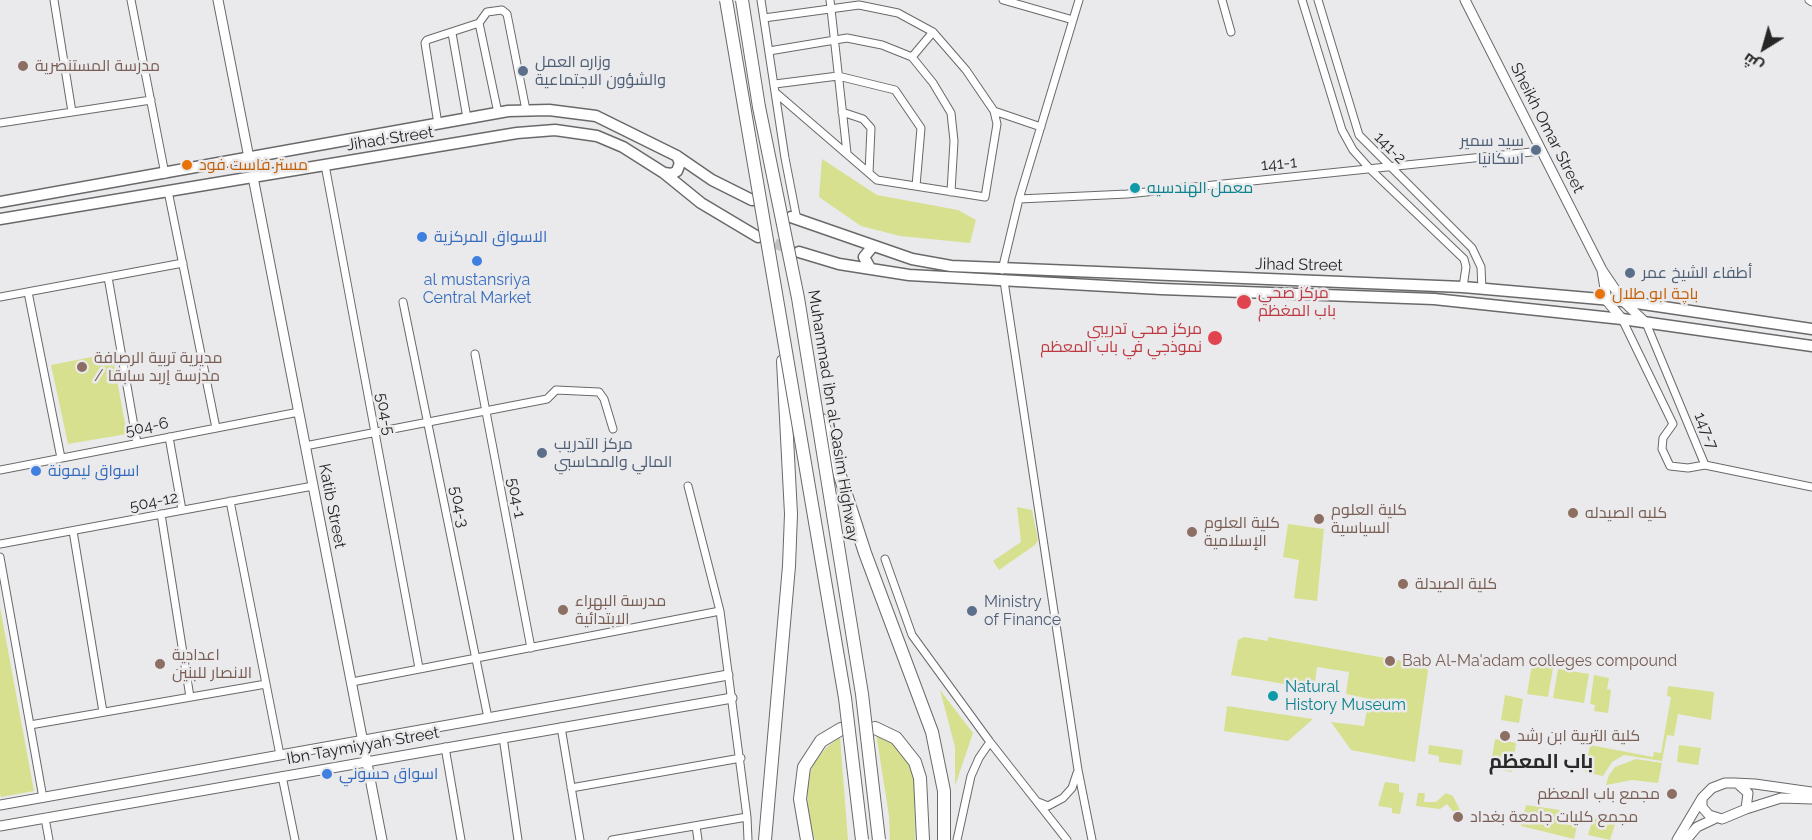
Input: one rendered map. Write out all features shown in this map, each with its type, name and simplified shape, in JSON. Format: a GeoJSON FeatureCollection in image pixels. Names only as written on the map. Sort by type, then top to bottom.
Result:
{"type":"FeatureCollection","features":[{"type":"Feature","properties":{"kind":"highway","name":"Muhammad ibn al-Qasim Highway"},"geometry":{"type":"LineString","coordinates":[[726,0],[845,698],[862,840]]}},
{"type":"Feature","properties":{"kind":"highway","name":"Muhammad ibn al-Qasim Highway"},"geometry":{"type":"LineString","coordinates":[[742,0],[759,107],[798,298],[862,694],[879,840]]}},
{"type":"Feature","properties":{"kind":"highway"},"geometry":{"type":"LineString","coordinates":[[765,840],[782,669],[791,514],[782,333]]}},
{"type":"Feature","properties":{"kind":"highway"},"geometry":{"type":"LineString","coordinates":[[813,393],[861,542],[932,732],[941,779],[944,840]]}},
{"type":"Feature","properties":{"kind":"highway"},"geometry":{"type":"LineString","coordinates":[[875,728],[896,738],[915,762],[920,778],[923,840]]}},
{"type":"Feature","properties":{"kind":"highway"},"geometry":{"type":"LineString","coordinates":[[807,840],[800,799],[804,767],[822,741],[841,729]]}},
{"type":"Feature","properties":{"kind":"main road","name":"Jihad Street"},"geometry":{"type":"LineString","coordinates":[[0,202],[438,123],[526,110],[549,110],[596,116],[677,156],[712,180],[752,200]]}},
{"type":"Feature","properties":{"kind":"main road","name":"Jihad Street"},"geometry":{"type":"LineString","coordinates":[[0,219],[517,133],[555,130],[601,138],[623,147],[664,173],[701,202],[758,237]]}},
{"type":"Feature","properties":{"kind":"main road"},"geometry":{"type":"LineString","coordinates":[[664,173],[672,174],[677,171],[680,163],[677,156]]}},
{"type":"Feature","properties":{"kind":"main road","name":"Jihad Street"},"geometry":{"type":"LineString","coordinates":[[794,219],[912,259],[1002,270],[1233,279],[1362,281],[1463,287],[1623,301],[1812,329]]}},
{"type":"Feature","properties":{"kind":"main road"},"geometry":{"type":"LineString","coordinates":[[870,268],[864,257],[873,246]]}},
{"type":"Feature","properties":{"kind":"main road","name":"Jihad Street"},"geometry":{"type":"LineString","coordinates":[[798,252],[839,264],[909,275],[1434,299],[1622,319],[1812,346]]}},
{"type":"Feature","properties":{"kind":"main road"},"geometry":{"type":"LineString","coordinates":[[1233,279],[1235,291]]}},
{"type":"Feature","properties":{"kind":"street"},"geometry":{"type":"LineString","coordinates":[[54,0],[72,112]]}},
{"type":"Feature","properties":{"kind":"street"},"geometry":{"type":"LineString","coordinates":[[131,0],[165,174]]}},
{"type":"Feature","properties":{"kind":"street"},"geometry":{"type":"LineString","coordinates":[[218,0],[249,158]]}},
{"type":"Feature","properties":{"kind":"street"},"geometry":{"type":"LineString","coordinates":[[760,0],[775,84],[794,219]]}},
{"type":"Feature","properties":{"kind":"street"},"geometry":{"type":"LineString","coordinates":[[1003,0],[1073,20]]}},
{"type":"Feature","properties":{"kind":"street"},"geometry":{"type":"LineString","coordinates":[[1002,270],[1019,199],[1079,0]]}},
{"type":"Feature","properties":{"kind":"street"},"geometry":{"type":"LineString","coordinates":[[1222,0],[1231,32]]}},
{"type":"Feature","properties":{"kind":"street","name":"141-2"},"geometry":{"type":"LineString","coordinates":[[1302,0],[1342,130],[1353,150],[1464,260],[1466,267],[1463,287]]}},
{"type":"Feature","properties":{"kind":"street","name":"141-2"},"geometry":{"type":"LineString","coordinates":[[1318,0],[1354,126],[1366,144],[1472,248],[1481,267],[1482,289]]}},
{"type":"Feature","properties":{"kind":"street","name":"Sheikh Omar Street"},"geometry":{"type":"LineString","coordinates":[[1465,0],[1602,270],[1623,301],[1646,323]]}},
{"type":"Feature","properties":{"kind":"street"},"geometry":{"type":"LineString","coordinates":[[764,18],[831,4],[860,2],[898,13],[933,32],[966,70],[994,111],[997,124],[985,197],[878,180],[776,93]]}},
{"type":"Feature","properties":{"kind":"street"},"geometry":{"type":"LineString","coordinates":[[831,4],[847,153]]}},
{"type":"Feature","properties":{"kind":"street"},"geometry":{"type":"LineString","coordinates":[[438,123],[425,43],[427,40],[479,23],[487,12],[502,10],[507,14],[526,110]]}},
{"type":"Feature","properties":{"kind":"street"},"geometry":{"type":"LineString","coordinates":[[479,23],[498,113]]}},
{"type":"Feature","properties":{"kind":"street"},"geometry":{"type":"LineString","coordinates":[[912,57],[933,32]]}},
{"type":"Feature","properties":{"kind":"street"},"geometry":{"type":"LineString","coordinates":[[452,33],[467,118]]}},
{"type":"Feature","properties":{"kind":"street"},"geometry":{"type":"LineString","coordinates":[[769,51],[847,38],[882,45],[912,57],[933,83],[951,113],[954,141],[951,192]]}},
{"type":"Feature","properties":{"kind":"street"},"geometry":{"type":"LineString","coordinates":[[775,84],[838,76],[895,90],[921,128],[916,186]]}},
{"type":"Feature","properties":{"kind":"street"},"geometry":{"type":"LineString","coordinates":[[0,123],[151,100]]}},
{"type":"Feature","properties":{"kind":"street"},"geometry":{"type":"LineString","coordinates":[[994,111],[1041,127]]}},
{"type":"Feature","properties":{"kind":"street"},"geometry":{"type":"LineString","coordinates":[[842,112],[863,119],[871,128],[869,172]]}},
{"type":"Feature","properties":{"kind":"street","name":"141-1"},"geometry":{"type":"LineString","coordinates":[[1019,199],[1127,194],[1541,151]]}},
{"type":"Feature","properties":{"kind":"street","name":"504-5"},"geometry":{"type":"LineString","coordinates":[[325,165],[419,668]]}},
{"type":"Feature","properties":{"kind":"street","name":"Katib Street"},"geometry":{"type":"LineString","coordinates":[[253,177],[382,840]]}},
{"type":"Feature","properties":{"kind":"street"},"geometry":{"type":"LineString","coordinates":[[168,191],[216,428]]}},
{"type":"Feature","properties":{"kind":"street"},"geometry":{"type":"LineString","coordinates":[[0,297],[183,263]]}},
{"type":"Feature","properties":{"kind":"street","name":"Sheikh Omar Street"},"geometry":{"type":"LineString","coordinates":[[1602,270],[1607,301]]}},
{"type":"Feature","properties":{"kind":"street"},"geometry":{"type":"LineString","coordinates":[[108,277],[137,443]]}},
{"type":"Feature","properties":{"kind":"street"},"geometry":{"type":"LineString","coordinates":[[1004,281],[1078,770],[1092,840]]}},
{"type":"Feature","properties":{"kind":"street"},"geometry":{"type":"LineString","coordinates":[[28,292],[62,458]]}},
{"type":"Feature","properties":{"kind":"street"},"geometry":{"type":"LineString","coordinates":[[1607,301],[1622,319]]}},
{"type":"Feature","properties":{"kind":"street","name":"504-3"},"geometry":{"type":"LineString","coordinates":[[404,302],[488,718]]}},
{"type":"Feature","properties":{"kind":"street","name":"147-7"},"geometry":{"type":"LineString","coordinates":[[1622,319],[1673,424],[1663,438],[1663,457],[1670,466],[1688,468],[1705,465],[1646,323]]}},
{"type":"Feature","properties":{"kind":"street","name":"504-1"},"geometry":{"type":"LineString","coordinates":[[475,354],[531,648]]}},
{"type":"Feature","properties":{"kind":"street"},"geometry":{"type":"LineString","coordinates":[[305,446],[547,399],[556,390],[593,390],[603,395],[613,429]]}},
{"type":"Feature","properties":{"kind":"street","name":"504-6"},"geometry":{"type":"LineString","coordinates":[[0,470],[299,412]]}},
{"type":"Feature","properties":{"kind":"street"},"geometry":{"type":"LineString","coordinates":[[169,437],[182,510]]}},
{"type":"Feature","properties":{"kind":"street"},"geometry":{"type":"LineString","coordinates":[[1705,465],[1812,487]]}},
{"type":"Feature","properties":{"kind":"street","name":"504-12"},"geometry":{"type":"LineString","coordinates":[[0,544],[313,486]]}},
{"type":"Feature","properties":{"kind":"street"},"geometry":{"type":"LineString","coordinates":[[688,486],[720,611],[741,758],[748,840]]}},
{"type":"Feature","properties":{"kind":"street"},"geometry":{"type":"LineString","coordinates":[[230,501],[280,755]]}},
{"type":"Feature","properties":{"kind":"street"},"geometry":{"type":"LineString","coordinates":[[161,514],[190,697]]}},
{"type":"Feature","properties":{"kind":"street"},"geometry":{"type":"LineString","coordinates":[[73,531],[104,712]]}},
{"type":"Feature","properties":{"kind":"street"},"geometry":{"type":"LineString","coordinates":[[0,557],[2,584],[43,798]]}},
{"type":"Feature","properties":{"kind":"street"},"geometry":{"type":"LineString","coordinates":[[885,559],[912,635],[990,742],[1067,840]]}},
{"type":"Feature","properties":{"kind":"street"},"geometry":{"type":"LineString","coordinates":[[352,682],[720,611]]}},
{"type":"Feature","properties":{"kind":"street","name":"Ibn Taymiyyah Street"},"geometry":{"type":"LineString","coordinates":[[0,805],[728,675]]}},
{"type":"Feature","properties":{"kind":"street"},"geometry":{"type":"LineString","coordinates":[[30,725],[266,684]]}},
{"type":"Feature","properties":{"kind":"street","name":"Ibn Taymiyyah Street"},"geometry":{"type":"LineString","coordinates":[[0,826],[561,727],[731,693]]}},
{"type":"Feature","properties":{"kind":"street"},"geometry":{"type":"LineString","coordinates":[[561,727],[580,840]]}},
{"type":"Feature","properties":{"kind":"street"},"geometry":{"type":"LineString","coordinates":[[503,737],[518,840]]}},
{"type":"Feature","properties":{"kind":"street"},"geometry":{"type":"LineString","coordinates":[[957,840],[971,776],[990,742]]}},
{"type":"Feature","properties":{"kind":"street"},"geometry":{"type":"LineString","coordinates":[[445,747],[461,840]]}},
{"type":"Feature","properties":{"kind":"street"},"geometry":{"type":"LineString","coordinates":[[303,751],[307,772]]}},
{"type":"Feature","properties":{"kind":"street"},"geometry":{"type":"LineString","coordinates":[[571,788],[741,758]]}},
{"type":"Feature","properties":{"kind":"street"},"geometry":{"type":"LineString","coordinates":[[1037,802],[1048,806],[1063,798],[1072,788],[1078,770]]}},
{"type":"Feature","properties":{"kind":"street"},"geometry":{"type":"LineString","coordinates":[[282,776],[295,840]]}},
{"type":"Feature","properties":{"kind":"street"},"geometry":{"type":"LineString","coordinates":[[1677,840],[1707,791],[1720,784],[1812,792]]}},
{"type":"Feature","properties":{"kind":"street"},"geometry":{"type":"LineString","coordinates":[[1738,784],[1748,793],[1746,809]]}},
{"type":"Feature","properties":{"kind":"street"},"geometry":{"type":"LineString","coordinates":[[1702,798],[1705,811],[1714,819]]}},
{"type":"Feature","properties":{"kind":"street"},"geometry":{"type":"LineString","coordinates":[[1686,840],[1697,827],[1714,819],[1731,817],[1746,809],[1781,798],[1812,799]]}},
{"type":"Feature","properties":{"kind":"street"},"geometry":{"type":"LineString","coordinates":[[612,840],[636,838],[747,817]]}},
{"type":"Feature","properties":{"kind":"street"},"geometry":{"type":"LineString","coordinates":[[45,818],[49,840]]}},
{"type":"Feature","properties":{"kind":"street"},"geometry":{"type":"LineString","coordinates":[[696,826],[698,840]]}},
{"type":"Feature","properties":{"kind":"green space"},"geometry":{"type":"Polygon","coordinates":[[[822,159],[877,195],[958,210],[976,220],[970,243],[900,236],[861,226],[819,197],[822,159]]]}},
{"type":"Feature","properties":{"kind":"green space"},"geometry":{"type":"Polygon","coordinates":[[[112,353],[127,434],[68,444],[51,365],[112,353]]]}},
{"type":"Feature","properties":{"kind":"green space"},"geometry":{"type":"Polygon","coordinates":[[[1017,507],[1032,510],[1038,540],[1035,545],[999,570],[993,561],[1021,542],[1017,507]]]}},
{"type":"Feature","properties":{"kind":"green space"},"geometry":{"type":"Polygon","coordinates":[[[1288,524],[1324,529],[1317,601],[1294,598],[1299,560],[1283,557],[1288,524]]]}},
{"type":"Feature","properties":{"kind":"green space"},"geometry":{"type":"Polygon","coordinates":[[[0,607],[34,791],[1,797],[0,794],[0,607]]]}},
{"type":"Feature","properties":{"kind":"green space"},"geometry":{"type":"Polygon","coordinates":[[[1244,637],[1268,641],[1268,637],[1424,665],[1428,671],[1415,762],[1351,750],[1331,722],[1364,726],[1369,699],[1346,694],[1349,672],[1317,667],[1314,689],[1231,675],[1238,640],[1244,637]]]}},
{"type":"Feature","properties":{"kind":"green space"},"geometry":{"type":"Polygon","coordinates":[[[1532,664],[1553,668],[1548,697],[1527,694],[1532,664]]]}},
{"type":"Feature","properties":{"kind":"green space"},"geometry":{"type":"Polygon","coordinates":[[[1558,669],[1589,674],[1584,703],[1553,698],[1558,669]]]}},
{"type":"Feature","properties":{"kind":"green space"},"geometry":{"type":"Polygon","coordinates":[[[1594,675],[1609,678],[1607,689],[1611,690],[1608,713],[1594,711],[1595,705],[1590,704],[1594,675]]]}},
{"type":"Feature","properties":{"kind":"green space"},"geometry":{"type":"Polygon","coordinates":[[[1668,686],[1714,692],[1711,720],[1678,714],[1674,736],[1667,735],[1662,761],[1624,755],[1612,762],[1603,776],[1585,772],[1590,745],[1653,757],[1654,752],[1661,753],[1671,697],[1667,696],[1668,686]]]}},
{"type":"Feature","properties":{"kind":"green space"},"geometry":{"type":"Polygon","coordinates":[[[940,690],[973,733],[955,786],[955,747],[940,690]]]}},
{"type":"Feature","properties":{"kind":"green space"},"geometry":{"type":"Polygon","coordinates":[[[1505,695],[1523,699],[1519,723],[1501,720],[1505,695]]]}},
{"type":"Feature","properties":{"kind":"green space"},"geometry":{"type":"Polygon","coordinates":[[[1227,706],[1313,719],[1288,741],[1224,731],[1227,706]]]}},
{"type":"Feature","properties":{"kind":"green space"},"geometry":{"type":"Polygon","coordinates":[[[876,733],[891,742],[905,756],[914,776],[915,840],[890,840],[889,816],[876,733]]]}},
{"type":"Feature","properties":{"kind":"green space"},"geometry":{"type":"Polygon","coordinates":[[[840,737],[848,840],[815,840],[808,817],[807,783],[814,762],[827,747],[840,737]]]}},
{"type":"Feature","properties":{"kind":"green space"},"geometry":{"type":"Polygon","coordinates":[[[1495,739],[1516,743],[1512,772],[1490,769],[1495,739]]]}},
{"type":"Feature","properties":{"kind":"green space"},"geometry":{"type":"Polygon","coordinates":[[[1429,745],[1463,750],[1461,765],[1439,762],[1439,756],[1428,754],[1429,745]]]}},
{"type":"Feature","properties":{"kind":"green space"},"geometry":{"type":"Polygon","coordinates":[[[1679,745],[1701,748],[1698,765],[1677,762],[1679,745]]]}},
{"type":"Feature","properties":{"kind":"green space"},"geometry":{"type":"Polygon","coordinates":[[[1636,759],[1662,763],[1658,783],[1632,780],[1606,785],[1615,767],[1636,759]]]}},
{"type":"Feature","properties":{"kind":"green space"},"geometry":{"type":"Polygon","coordinates":[[[1385,782],[1399,784],[1399,792],[1404,793],[1400,814],[1392,813],[1392,808],[1378,806],[1385,782]]]}},
{"type":"Feature","properties":{"kind":"green space"},"geometry":{"type":"Polygon","coordinates":[[[1418,793],[1425,793],[1424,802],[1436,802],[1446,793],[1453,796],[1460,810],[1455,814],[1447,804],[1440,809],[1416,806],[1418,793]]]}},
{"type":"Feature","properties":{"kind":"green space"},"geometry":{"type":"Polygon","coordinates":[[[1526,805],[1560,810],[1558,823],[1577,826],[1574,839],[1521,826],[1526,805]]]}},
{"type":"Feature","properties":{"kind":"green space"},"geometry":{"type":"Polygon","coordinates":[[[1593,818],[1615,824],[1610,840],[1588,835],[1593,818]]]}},
{"type":"Feature","properties":{"kind":"tunnel"},"geometry":{"type":"LineString","coordinates":[[761,238],[794,251]]}},
{"type":"Feature","properties":{"kind":"place","name":"مدرسة المستنصرية"},"geometry":{"type":"Point","coordinates":[23,66]}},
{"type":"Feature","properties":{"kind":"place","name":"وزاره العمل والشؤون الاجتماعية"},"geometry":{"type":"Point","coordinates":[523,71]}},
{"type":"Feature","properties":{"kind":"place","name":"سيد سمير اسكانيا"},"geometry":{"type":"Point","coordinates":[1536,150]}},
{"type":"Feature","properties":{"kind":"place","name":"مستر فاست فود"},"geometry":{"type":"Point","coordinates":[187,165]}},
{"type":"Feature","properties":{"kind":"place","name":"معمل الهندسيه"},"geometry":{"type":"Point","coordinates":[1135,188]}},
{"type":"Feature","properties":{"kind":"place","name":"الاسواق المركزية"},"geometry":{"type":"Point","coordinates":[422,237]}},
{"type":"Feature","properties":{"kind":"place","name":"al mustansriya Central Market"},"geometry":{"type":"Point","coordinates":[477,261]}},
{"type":"Feature","properties":{"kind":"place","name":"أطفاء الشيخ عمر"},"geometry":{"type":"Point","coordinates":[1630,273]}},
{"type":"Feature","properties":{"kind":"place","name":"باچة ابو طلال"},"geometry":{"type":"Point","coordinates":[1600,294]}},
{"type":"Feature","properties":{"kind":"place","name":"مركز صحي باب المغظم"},"geometry":{"type":"Point","coordinates":[1244,302]}},
{"type":"Feature","properties":{"kind":"place","name":"مركز صحي تدريبي نموذجي في باب المعظم"},"geometry":{"type":"Point","coordinates":[1215,338]}},
{"type":"Feature","properties":{"kind":"place","name":"مديرية تربية الرصافة / مدرسة إربد سابقا"},"geometry":{"type":"Point","coordinates":[82,367]}},
{"type":"Feature","properties":{"kind":"place","name":"مركز التدريب المالي والمحاسبي"},"geometry":{"type":"Point","coordinates":[542,453]}},
{"type":"Feature","properties":{"kind":"place","name":"اسواق ليمونة"},"geometry":{"type":"Point","coordinates":[36,471]}},
{"type":"Feature","properties":{"kind":"place","name":"كليه الصيدله"},"geometry":{"type":"Point","coordinates":[1573,513]}},
{"type":"Feature","properties":{"kind":"place","name":"كلية العلوم السياسية"},"geometry":{"type":"Point","coordinates":[1319,519]}},
{"type":"Feature","properties":{"kind":"place","name":"كلية العلوم الإسلامية"},"geometry":{"type":"Point","coordinates":[1192,532]}},
{"type":"Feature","properties":{"kind":"place","name":"كلية الصيدلة"},"geometry":{"type":"Point","coordinates":[1403,584]}},
{"type":"Feature","properties":{"kind":"place","name":"مدرسة البهراء الابتدائية"},"geometry":{"type":"Point","coordinates":[563,610]}},
{"type":"Feature","properties":{"kind":"place","name":"Ministry of Finance"},"geometry":{"type":"Point","coordinates":[972,611]}},
{"type":"Feature","properties":{"kind":"place","name":"Bab Al-Ma'adam colleges compound"},"geometry":{"type":"Point","coordinates":[1390,661]}},
{"type":"Feature","properties":{"kind":"place","name":"اعدادية الانصار للبنين"},"geometry":{"type":"Point","coordinates":[160,664]}},
{"type":"Feature","properties":{"kind":"place","name":"Natural History Museum"},"geometry":{"type":"Point","coordinates":[1273,696]}},
{"type":"Feature","properties":{"kind":"place","name":"كلية التربية ابن رشد"},"geometry":{"type":"Point","coordinates":[1505,736]}},
{"type":"Feature","properties":{"kind":"place","name":"اسواق حسوني"},"geometry":{"type":"Point","coordinates":[327,774]}},
{"type":"Feature","properties":{"kind":"place","name":"مجمع باب المعظم"},"geometry":{"type":"Point","coordinates":[1672,794]}},
{"type":"Feature","properties":{"kind":"place","name":"مجمع كليات جامعة بغداد"},"geometry":{"type":"Point","coordinates":[1458,817]}},
{"type":"Feature","properties":{"kind":"district","name":"باب المعظم"},"geometry":{"type":"Point","coordinates":[1541,762]}}]}
